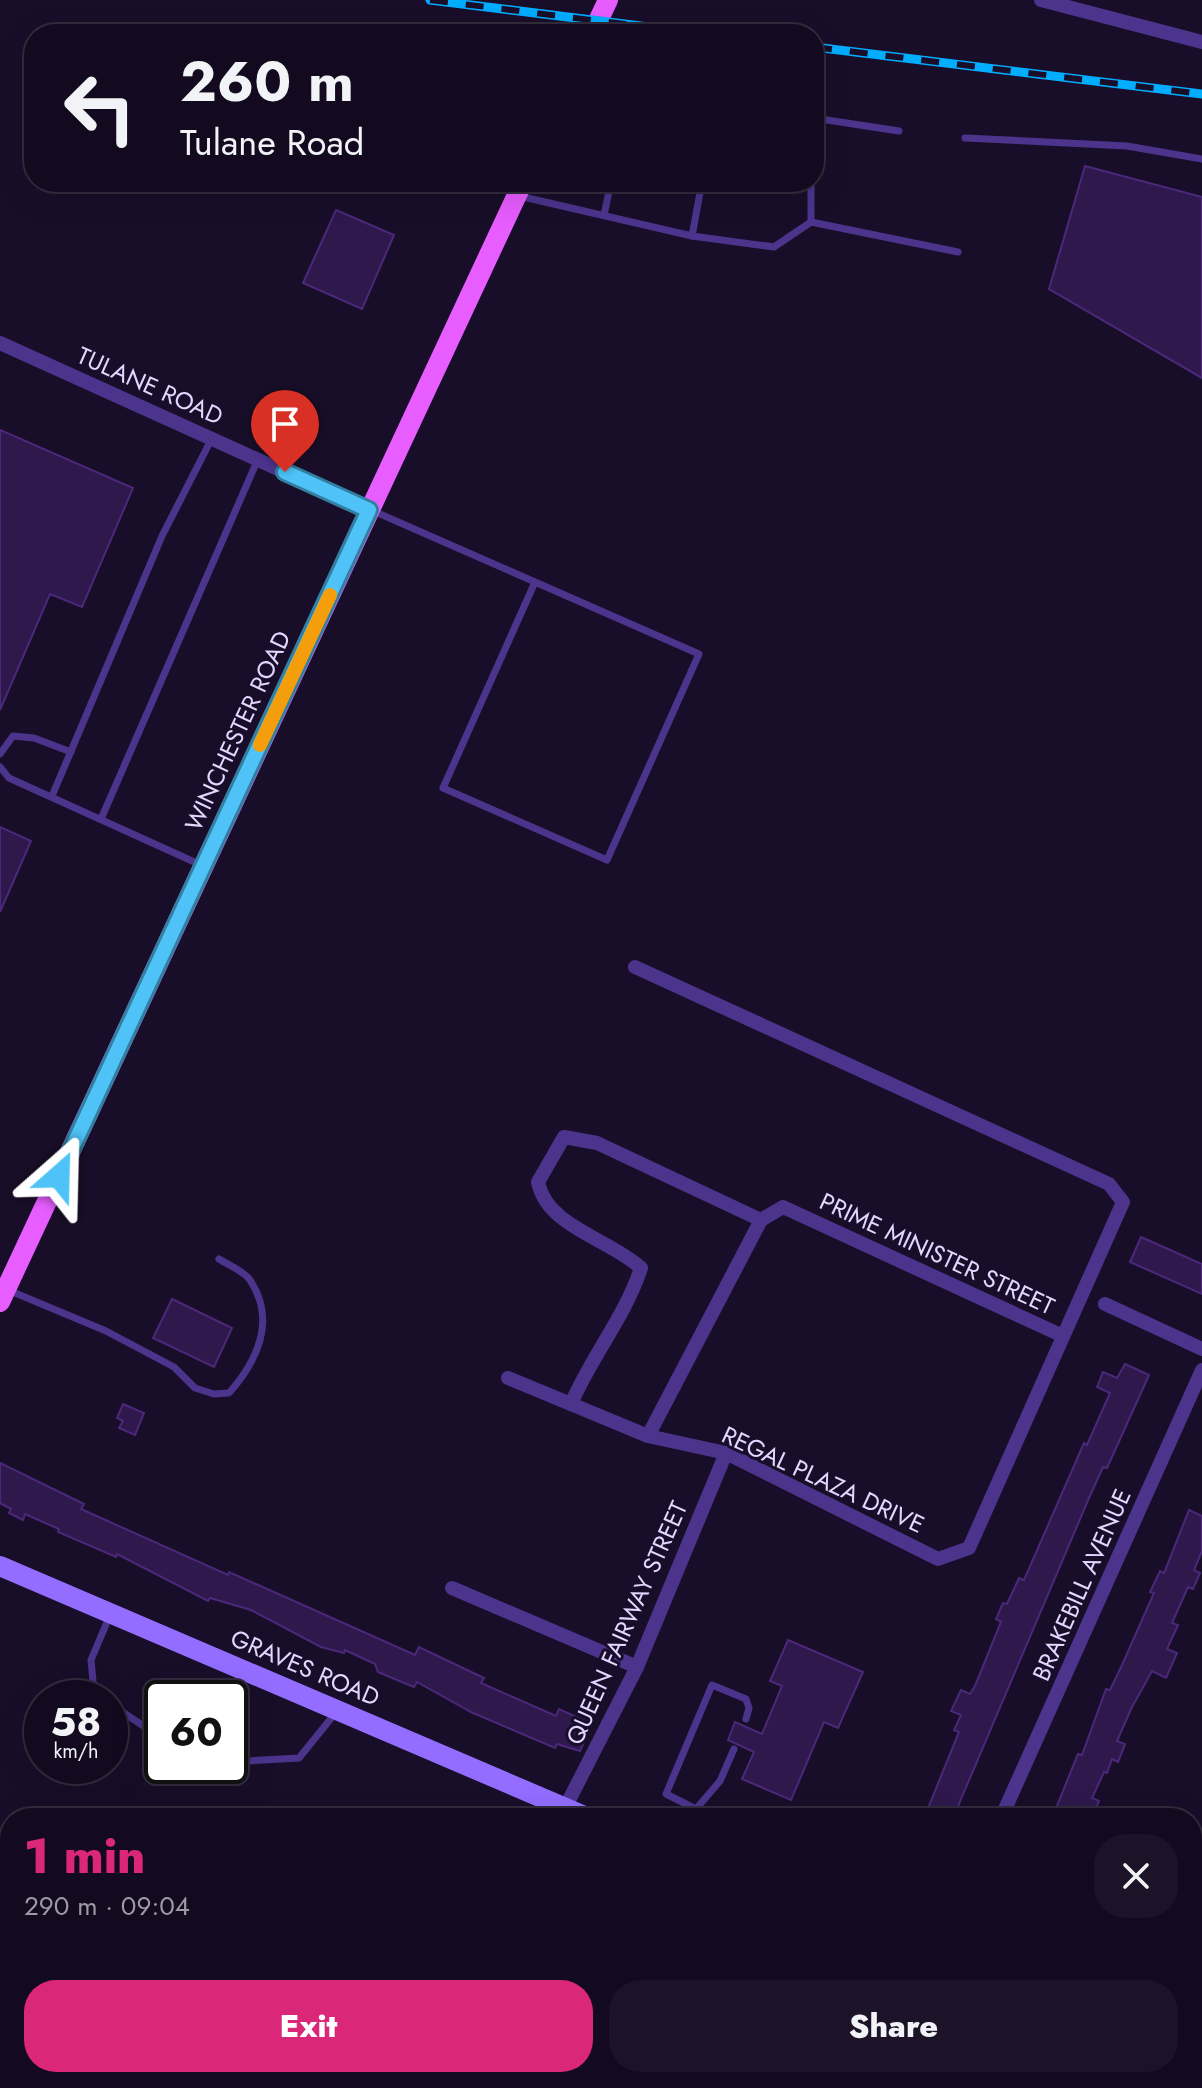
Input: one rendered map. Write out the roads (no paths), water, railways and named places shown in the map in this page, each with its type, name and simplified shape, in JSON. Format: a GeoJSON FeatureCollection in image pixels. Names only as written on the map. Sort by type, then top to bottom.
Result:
{"type":"FeatureCollection","features":[{"type":"Feature","properties":{"kind":"main road"},"geometry":{"type":"LineString","coordinates":[[597,24],[608,0]]}},
{"type":"Feature","properties":{"kind":"main road","name":"WINCHESTER ROAD"},"geometry":{"type":"LineString","coordinates":[[3,1295],[518,192]]}},
{"type":"Feature","properties":{"kind":"street"},"geometry":{"type":"LineString","coordinates":[[1041,0],[1202,42]]}},
{"type":"Feature","properties":{"kind":"street","name":"TULANE ROAD"},"geometry":{"type":"LineString","coordinates":[[0,343],[369,510]]}},
{"type":"Feature","properties":{"kind":"street","name":"PRIME MINISTER STREET"},"geometry":{"type":"LineString","coordinates":[[635,967],[1109,1184],[1123,1202],[1063,1336],[783,1207],[761,1220]]}},
{"type":"Feature","properties":{"kind":"street"},"geometry":{"type":"LineString","coordinates":[[571,1404],[583,1376],[635,1287],[641,1268],[621,1250],[557,1217],[541,1195],[538,1182],[564,1137],[597,1143],[761,1220],[648,1436]]}},
{"type":"Feature","properties":{"kind":"street"},"geometry":{"type":"LineString","coordinates":[[1105,1304],[1202,1349]]}},
{"type":"Feature","properties":{"kind":"street","name":"REGAL PLAZA DRIVE"},"geometry":{"type":"LineString","coordinates":[[508,1378],[648,1436],[726,1453],[938,1559],[969,1548],[1063,1336]]}},
{"type":"Feature","properties":{"kind":"street","name":"BRAKEBILL AVENUE"},"geometry":{"type":"LineString","coordinates":[[1005,1808],[1202,1370]]}},
{"type":"Feature","properties":{"kind":"street","name":"QUEEN FAIRWAY STREET"},"geometry":{"type":"LineString","coordinates":[[565,1808],[637,1667],[726,1453]]}},
{"type":"Feature","properties":{"kind":"street","name":"GRAVES ROAD"},"geometry":{"type":"LineString","coordinates":[[0,1566],[565,1808]]}},
{"type":"Feature","properties":{"kind":"street"},"geometry":{"type":"LineString","coordinates":[[452,1588],[637,1667]]}},
{"type":"Feature","properties":{"kind":"lane"},"geometry":{"type":"LineString","coordinates":[[824,120],[899,131]]}},
{"type":"Feature","properties":{"kind":"lane"},"geometry":{"type":"LineString","coordinates":[[965,138],[1127,146],[1202,159]]}},
{"type":"Feature","properties":{"kind":"lane"},"geometry":{"type":"LineString","coordinates":[[532,192],[604,215],[692,236],[774,247],[811,222],[958,252]]}},
{"type":"Feature","properties":{"kind":"lane"},"geometry":{"type":"LineString","coordinates":[[604,215],[609,192]]}},
{"type":"Feature","properties":{"kind":"lane"},"geometry":{"type":"LineString","coordinates":[[692,236],[700,192]]}},
{"type":"Feature","properties":{"kind":"lane"},"geometry":{"type":"LineString","coordinates":[[811,192],[811,222]]}},
{"type":"Feature","properties":{"kind":"lane"},"geometry":{"type":"LineString","coordinates":[[52,796],[162,536],[212,438]]}},
{"type":"Feature","properties":{"kind":"lane"},"geometry":{"type":"LineString","coordinates":[[101,819],[258,459]]}},
{"type":"Feature","properties":{"kind":"lane"},"geometry":{"type":"LineString","coordinates":[[369,510],[535,582],[699,654],[607,860],[443,788],[535,582]]}},
{"type":"Feature","properties":{"kind":"lane"},"geometry":{"type":"LineString","coordinates":[[0,754],[13,736],[24,735],[71,752]]}},
{"type":"Feature","properties":{"kind":"lane"},"geometry":{"type":"LineString","coordinates":[[0,767],[9,778],[203,866]]}},
{"type":"Feature","properties":{"kind":"lane"},"geometry":{"type":"LineString","coordinates":[[3,1295],[133,1346],[174,1367],[195,1388],[214,1394],[229,1393],[251,1366],[263,1340],[262,1310],[249,1278],[219,1259]]}},
{"type":"Feature","properties":{"kind":"lane"},"geometry":{"type":"LineString","coordinates":[[93,1680],[91,1660],[111,1613]]}},
{"type":"Feature","properties":{"kind":"lane"},"geometry":{"type":"LineString","coordinates":[[694,1808],[666,1794],[712,1685],[746,1699],[749,1708],[746,1719]]}},
{"type":"Feature","properties":{"kind":"lane"},"geometry":{"type":"LineString","coordinates":[[248,1761],[299,1758],[338,1711]]}},
{"type":"Feature","properties":{"kind":"lane"},"geometry":{"type":"LineString","coordinates":[[697,1808],[720,1781],[734,1749]]}},
{"type":"Feature","properties":{"kind":"railway"},"geometry":{"type":"LineString","coordinates":[[430,0],[624,24]]}},
{"type":"Feature","properties":{"kind":"railway"},"geometry":{"type":"LineString","coordinates":[[824,48],[1202,94]]}}]}
